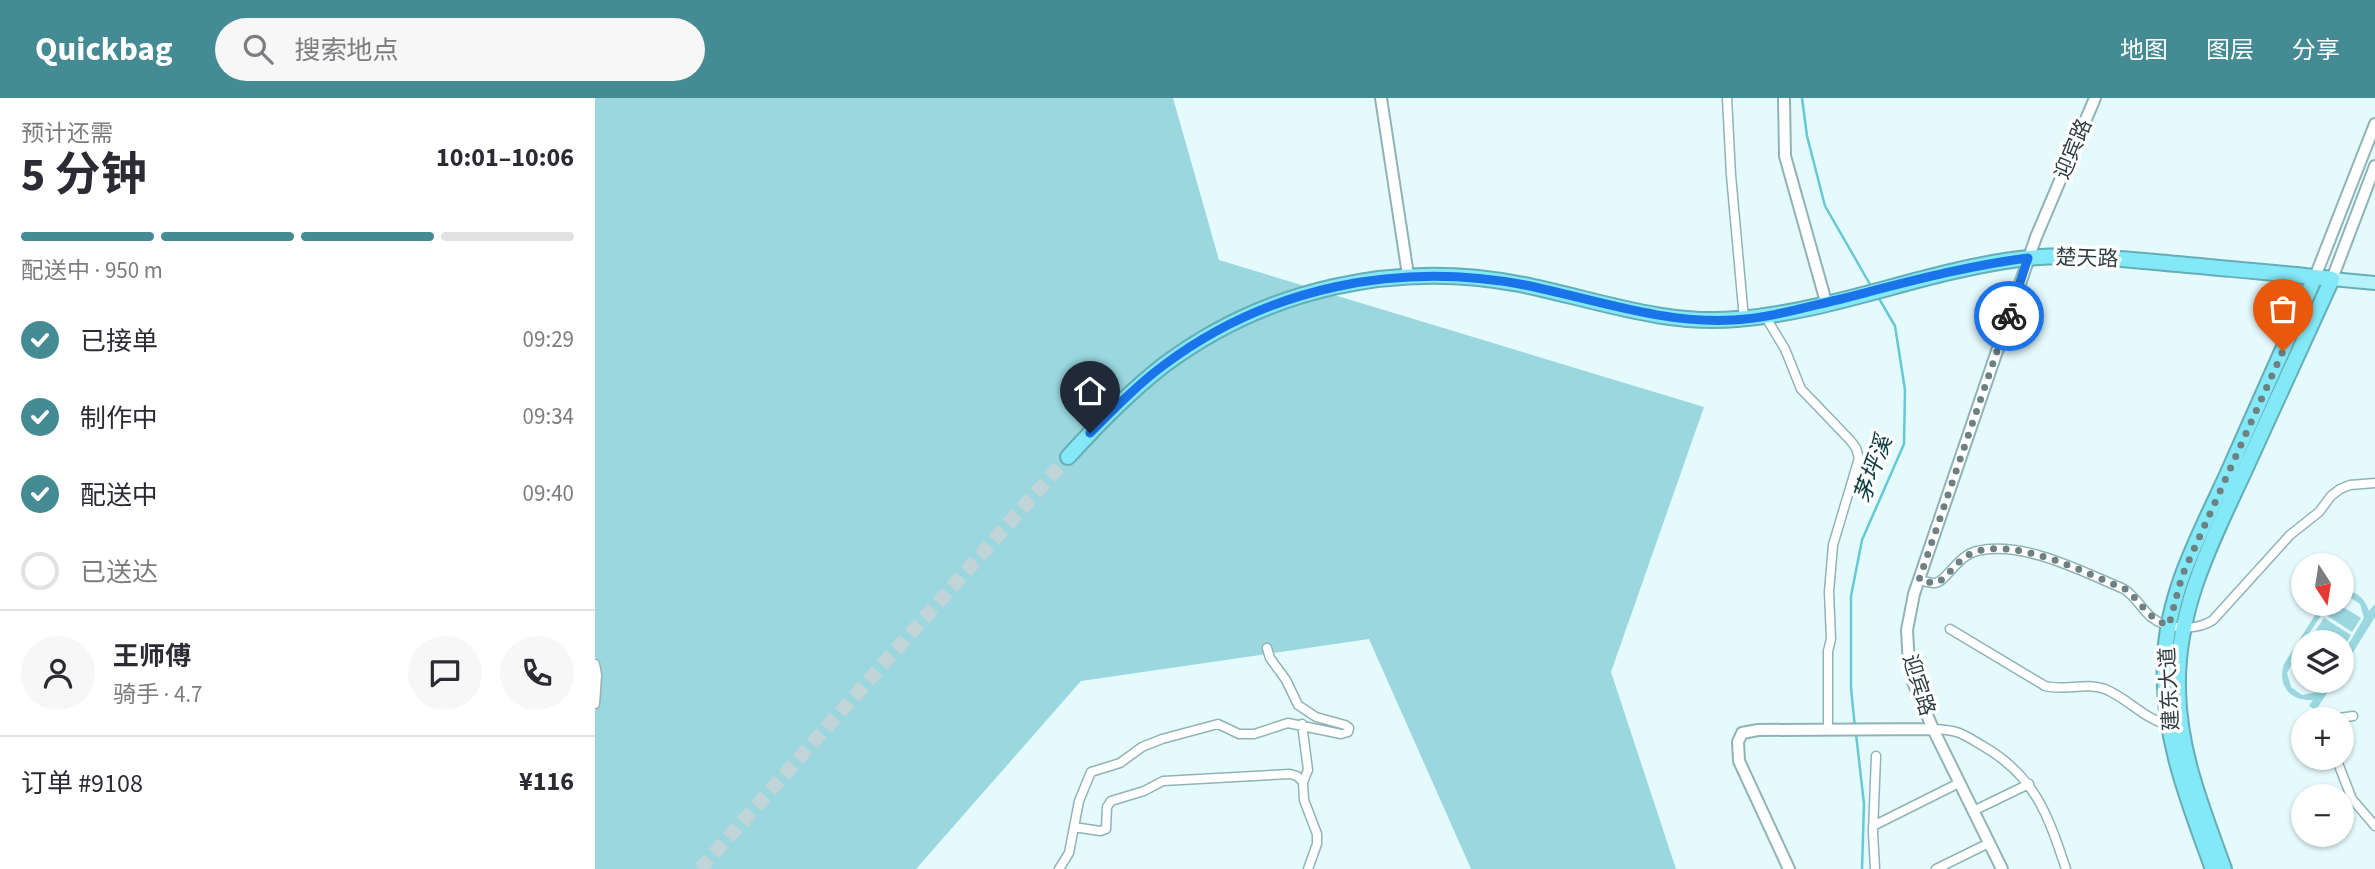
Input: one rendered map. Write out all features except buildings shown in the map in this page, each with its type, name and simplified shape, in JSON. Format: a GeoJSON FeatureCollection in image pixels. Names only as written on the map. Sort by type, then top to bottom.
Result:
{"type":"FeatureCollection","features":[{"type":"Feature","properties":{"kind":"highway","name":"楚天路"},"geometry":{"type":"LineString","coordinates":[[1068,457],[1137,387],[1164,365],[1219,329],[1250,314],[1311,292],[1374,279],[1408,275],[1465,277],[1510,283],[1668,317],[1700,320],[1765,316],[1977,266],[2028,258],[2103,257],[2332,279]]}},
{"type":"Feature","properties":{"kind":"highway","name":"建东大道"},"geometry":{"type":"LineString","coordinates":[[2176,626],[2182,576],[2315,277]]}},
{"type":"Feature","properties":{"kind":"highway","name":"建东大道"},"geometry":{"type":"LineString","coordinates":[[2213,869],[2179,774],[2165,660],[2195,581],[2332,279]]}},
{"type":"Feature","properties":{"kind":"highway","name":"建东大道"},"geometry":{"type":"LineString","coordinates":[[2175,726],[2224,869]]}},
{"type":"Feature","properties":{"kind":"main road"},"geometry":{"type":"LineString","coordinates":[[1381,98],[1408,275]]}},
{"type":"Feature","properties":{"kind":"main road"},"geometry":{"type":"LineString","coordinates":[[1784,98],[1785,156],[1826,302]]}},
{"type":"Feature","properties":{"kind":"main road","name":"迎宾路"},"geometry":{"type":"LineString","coordinates":[[2002,869],[1933,729],[1913,682],[1907,648],[1910,612],[2028,258],[2095,98]]}},
{"type":"Feature","properties":{"kind":"main road","name":"建东大道"},"geometry":{"type":"LineString","coordinates":[[2315,277],[2375,124]]}},
{"type":"Feature","properties":{"kind":"main road","name":"建东大道"},"geometry":{"type":"LineString","coordinates":[[2332,279],[2375,166]]}},
{"type":"Feature","properties":{"kind":"main road","name":"楚天路"},"geometry":{"type":"LineString","coordinates":[[2332,279],[2375,283]]}},
{"type":"Feature","properties":{"kind":"main road"},"geometry":{"type":"LineString","coordinates":[[1789,869],[1737,756],[1738,739],[1742,733],[1933,729]]}},
{"type":"Feature","properties":{"kind":"street"},"geometry":{"type":"LineString","coordinates":[[1727,98],[1744,319]]}},
{"type":"Feature","properties":{"kind":"street"},"geometry":{"type":"LineString","coordinates":[[1765,316],[1785,349],[1801,389],[1850,440],[1859,458],[1833,545],[1829,592],[1831,639],[1828,652],[1833,730]]}},
{"type":"Feature","properties":{"kind":"street"},"geometry":{"type":"LineString","coordinates":[[1919,580],[1937,583],[1943,580],[1955,564],[1976,551],[1992,549],[2034,553],[2125,589],[2136,597],[2151,617],[2176,626],[2204,626],[2213,620],[2290,535],[2319,512],[2340,488],[2375,483]]}},
{"type":"Feature","properties":{"kind":"street"},"geometry":{"type":"LineString","coordinates":[[1950,629],[2045,686],[2101,688],[2145,716],[2175,726]]}},
{"type":"Feature","properties":{"kind":"street"},"geometry":{"type":"LineString","coordinates":[[1059,869],[1069,853],[1079,801],[1091,772],[1120,763],[1142,747],[1162,738],[1212,724],[1247,735],[1288,723],[1341,734],[1349,730],[1345,724],[1316,717],[1298,705],[1286,680],[1270,658],[1267,648]]}},
{"type":"Feature","properties":{"kind":"street"},"geometry":{"type":"LineString","coordinates":[[595,664],[595,704]]}},
{"type":"Feature","properties":{"kind":"street"},"geometry":{"type":"LineString","coordinates":[[1302,724],[1308,770],[1303,782],[1304,800],[1317,834],[1317,844],[1308,869]]}},
{"type":"Feature","properties":{"kind":"street"},"geometry":{"type":"LineString","coordinates":[[1933,729],[1954,730],[1995,753],[2029,784],[2043,805],[2066,869]]}},
{"type":"Feature","properties":{"kind":"street"},"geometry":{"type":"LineString","coordinates":[[1875,756],[1875,869]]}},
{"type":"Feature","properties":{"kind":"street"},"geometry":{"type":"LineString","coordinates":[[2341,770],[2352,799],[2375,826]]}},
{"type":"Feature","properties":{"kind":"street"},"geometry":{"type":"LineString","coordinates":[[1074,827],[1100,831],[1106,828],[1107,807],[1111,802],[1144,791],[1163,780],[1290,774],[1303,782]]}},
{"type":"Feature","properties":{"kind":"street"},"geometry":{"type":"LineString","coordinates":[[1873,826],[1959,783]]}},
{"type":"Feature","properties":{"kind":"street"},"geometry":{"type":"LineString","coordinates":[[1973,811],[2029,784]]}},
{"type":"Feature","properties":{"kind":"street"},"geometry":{"type":"LineString","coordinates":[[1936,869],[1989,842]]}},
{"type":"Feature","properties":{"kind":"shaded area"},"geometry":{"type":"Polygon","coordinates":[[[595,98],[1173,98],[1219,260],[1704,407],[1611,672],[1676,869],[1471,869],[1369,639],[1081,681],[916,869],[595,869],[595,98]]]}},
{"type":"Feature","properties":{"kind":"shaded area"},"geometry":{"type":"Polygon","coordinates":[[[2354,593],[2365,602],[2369,611],[2375,604],[2375,617],[2354,651],[2354,635],[2364,618],[2360,604],[2354,600],[2354,593]]]}},
{"type":"Feature","properties":{"kind":"shaded area"},"geometry":{"type":"Polygon","coordinates":[[[2354,614],[2361,618],[2353,630],[2328,616],[2354,616],[2354,614]]]}},
{"type":"Feature","properties":{"kind":"shaded area"},"geometry":{"type":"Polygon","coordinates":[[[2314,616],[2321,616],[2311,630],[2306,630],[2314,616]]]}},
{"type":"Feature","properties":{"kind":"shaded area"},"geometry":{"type":"Polygon","coordinates":[[[2324,618],[2343,630],[2316,630],[2324,618]]]}},
{"type":"Feature","properties":{"kind":"shaded area"},"geometry":{"type":"Polygon","coordinates":[[[2291,653],[2291,665],[2287,673],[2291,693],[2327,693],[2318,707],[2309,706],[2313,700],[2298,698],[2287,691],[2282,679],[2284,664],[2291,653]]]}},
{"type":"Feature","properties":{"kind":"waterway","name":"茅坪溪"},"geometry":{"type":"LineString","coordinates":[[1802,98],[1807,136],[1825,206],[1871,286]]}},
{"type":"Feature","properties":{"kind":"waterway","name":"茅坪溪"},"geometry":{"type":"LineString","coordinates":[[1855,728],[1851,688],[1851,596],[1862,540],[1904,444],[1905,390],[1895,326],[1877,295]]}},
{"type":"Feature","properties":{"kind":"waterway","name":"茅坪溪"},"geometry":{"type":"LineString","coordinates":[[1856,734],[1864,804],[1862,869]]}},
{"type":"Feature","properties":{"kind":"tunnel"},"geometry":{"type":"LineString","coordinates":[[700,869],[1068,457]]}},
{"type":"Feature","properties":{"kind":"way so far"},"geometry":{"type":"LineString","coordinates":[[2009,316],[1919,580],[1937,583],[1943,580],[1964,556],[1976,551],[1992,549],[2034,553],[2125,589],[2136,597],[2151,617],[2169,625],[2182,576],[2283,351]]}},
{"type":"Feature","properties":{"kind":"route"},"geometry":{"type":"LineString","coordinates":[[1090,433],[1113,409],[1164,365],[1219,329],[1282,301],[1343,284],[1374,279],[1408,275],[1477,278],[1543,289],[1668,317],[1733,320],[1796,310],[1977,266],[2028,258],[2009,316]]}}]}
